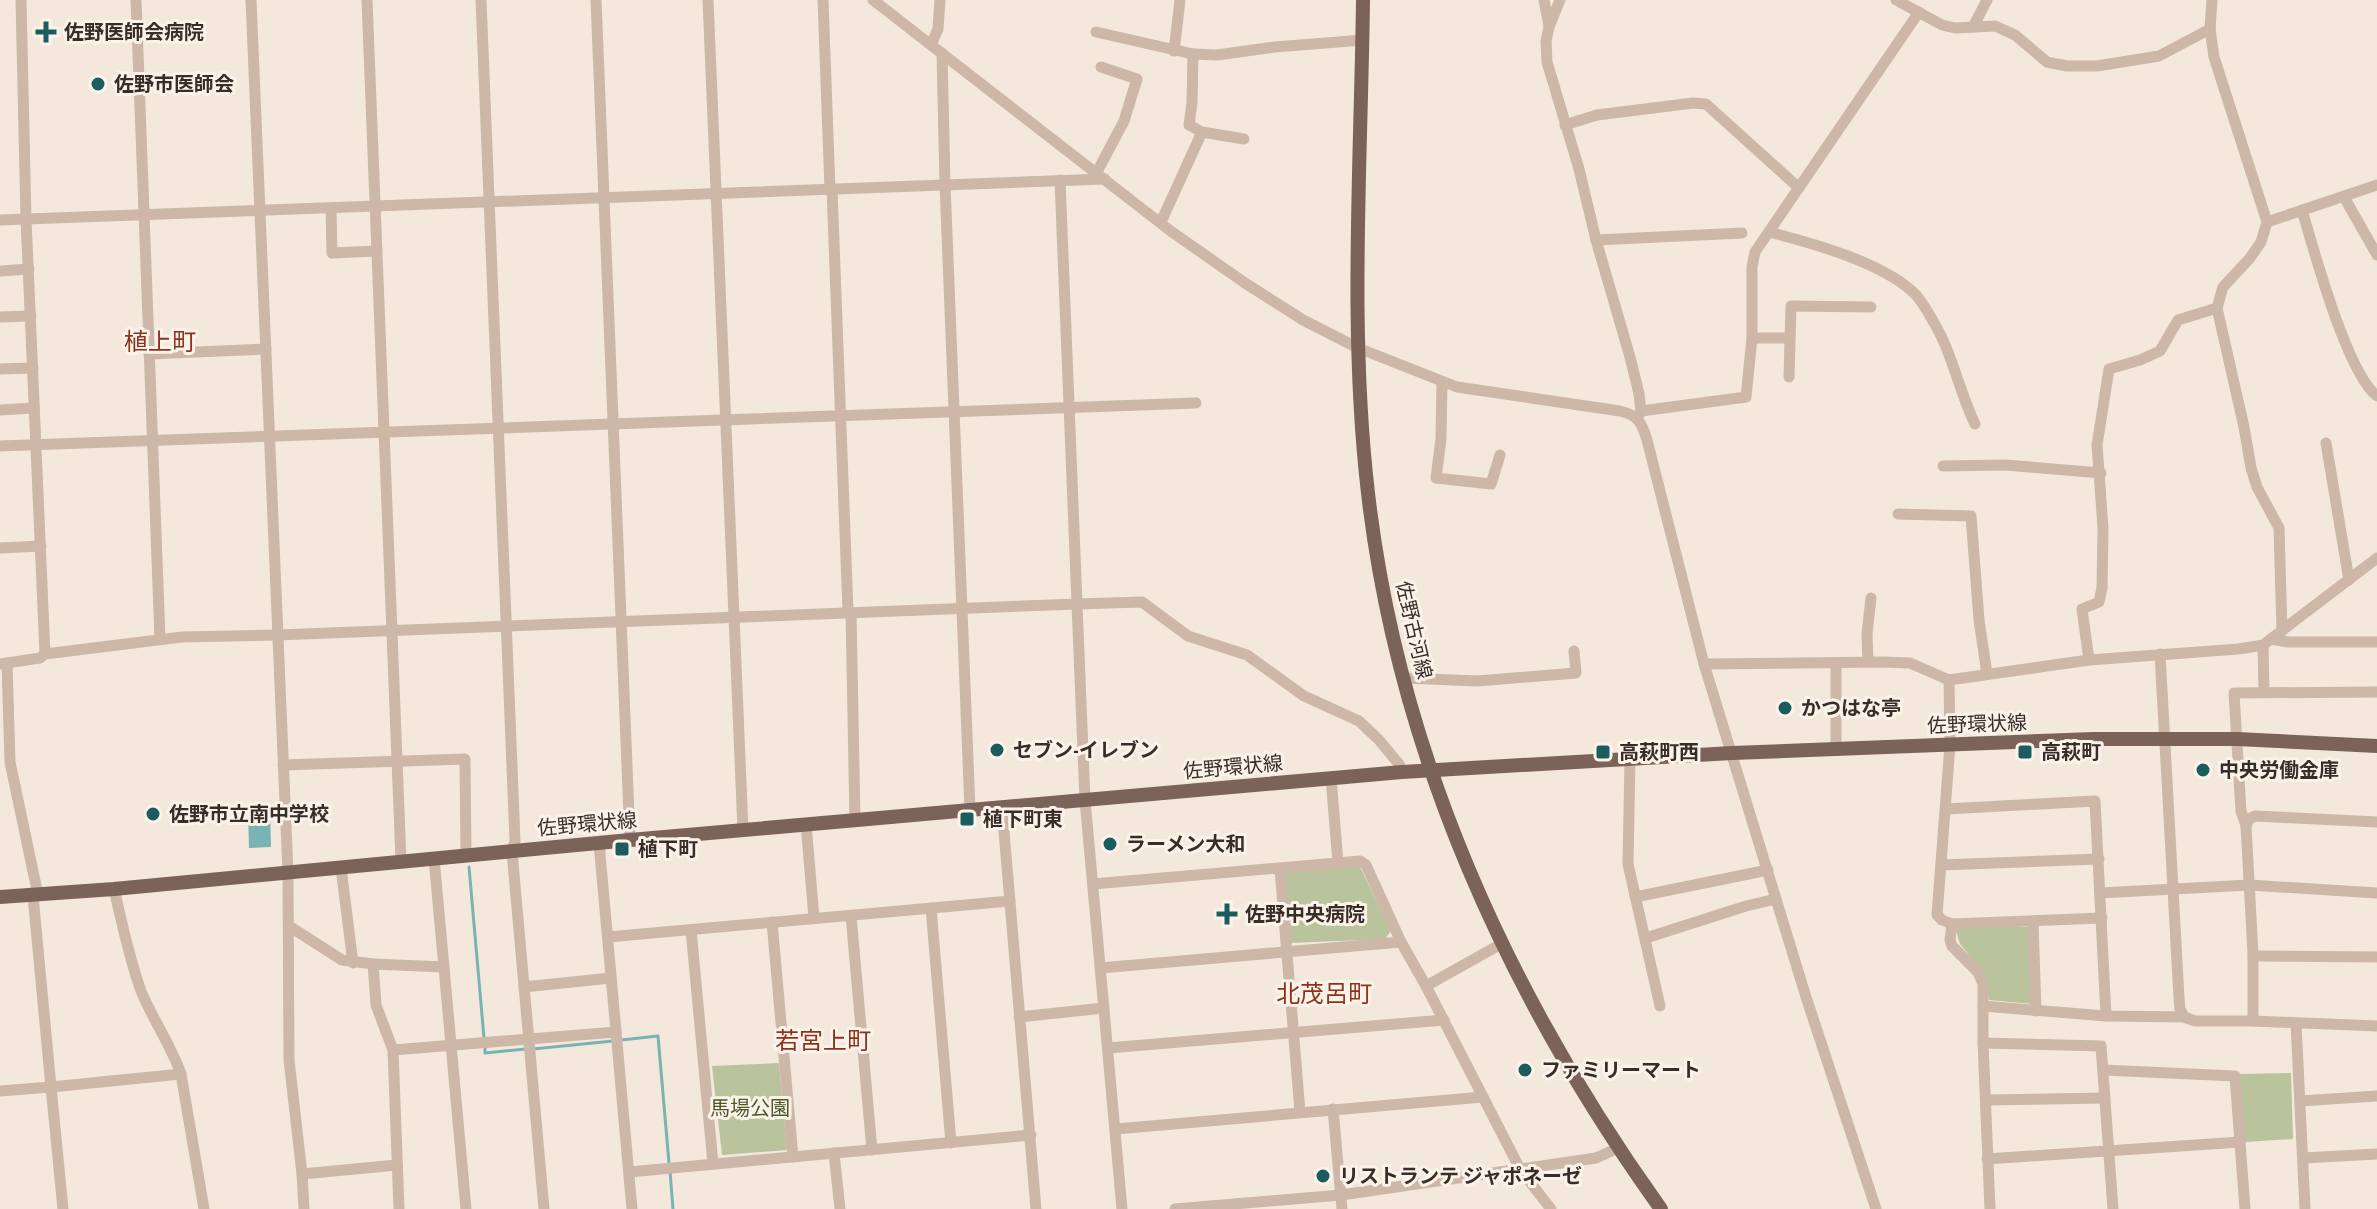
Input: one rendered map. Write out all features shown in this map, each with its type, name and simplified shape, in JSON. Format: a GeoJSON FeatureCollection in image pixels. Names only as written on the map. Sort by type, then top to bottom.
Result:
{"type":"FeatureCollection","features":[{"type":"Feature","properties":{"kind":"main road","name":"佐野古河線"},"geometry":{"type":"LineString","coordinates":[[1363,0],[1358,348],[1368,495],[1385,597],[1404,678],[1452,833],[1501,944],[1533,1006],[1618,1148],[1661,1209]]}},
{"type":"Feature","properties":{"kind":"main road","name":"佐野環状線"},"geometry":{"type":"LineString","coordinates":[[0,897],[1402,772],[1732,753],[2164,738],[2377,746]]}},
{"type":"Feature","properties":{"kind":"street"},"geometry":{"type":"LineString","coordinates":[[21,0],[26,219],[45,654]]}},
{"type":"Feature","properties":{"kind":"street"},"geometry":{"type":"LineString","coordinates":[[136,0],[160,639]]}},
{"type":"Feature","properties":{"kind":"street"},"geometry":{"type":"LineString","coordinates":[[251,0],[288,873],[289,1060],[304,1209]]}},
{"type":"Feature","properties":{"kind":"street"},"geometry":{"type":"LineString","coordinates":[[367,0],[401,861]]}},
{"type":"Feature","properties":{"kind":"street"},"geometry":{"type":"LineString","coordinates":[[481,0],[515,841],[512,852],[544,1209]]}},
{"type":"Feature","properties":{"kind":"street"},"geometry":{"type":"LineString","coordinates":[[596,0],[630,840]]}},
{"type":"Feature","properties":{"kind":"street"},"geometry":{"type":"LineString","coordinates":[[708,0],[743,830]]}},
{"type":"Feature","properties":{"kind":"street"},"geometry":{"type":"LineString","coordinates":[[823,0],[855,821]]}},
{"type":"Feature","properties":{"kind":"street"},"geometry":{"type":"LineString","coordinates":[[873,0],[1161,222],[1273,302],[1358,348],[1457,387],[1639,414],[1744,399],[1752,338],[1752,267],[1755,252],[1919,12]]}},
{"type":"Feature","properties":{"kind":"street"},"geometry":{"type":"LineString","coordinates":[[931,45],[938,29],[940,0]]}},
{"type":"Feature","properties":{"kind":"street"},"geometry":{"type":"LineString","coordinates":[[1174,51],[1180,0]]}},
{"type":"Feature","properties":{"kind":"street"},"geometry":{"type":"LineString","coordinates":[[1544,0],[1549,27]]}},
{"type":"Feature","properties":{"kind":"street"},"geometry":{"type":"LineString","coordinates":[[1560,0],[1546,41],[1547,62],[1630,357],[1639,414],[1704,664],[1806,997],[1876,1209]]}},
{"type":"Feature","properties":{"kind":"street"},"geometry":{"type":"LineString","coordinates":[[1896,0],[1942,25],[1955,28],[1995,26],[2015,35],[2047,62],[2067,66],[2097,66],[2159,56],[2210,29]]}},
{"type":"Feature","properties":{"kind":"street"},"geometry":{"type":"LineString","coordinates":[[1973,27],[1987,0]]}},
{"type":"Feature","properties":{"kind":"street"},"geometry":{"type":"LineString","coordinates":[[2212,0],[2210,29],[2214,57],[2267,222],[2261,242],[2223,287],[2217,308],[2251,468],[2257,487],[2279,528],[2282,631]]}},
{"type":"Feature","properties":{"kind":"street"},"geometry":{"type":"LineString","coordinates":[[1096,32],[1174,51],[1217,55],[1363,40]]}},
{"type":"Feature","properties":{"kind":"street"},"geometry":{"type":"LineString","coordinates":[[942,53],[970,810]]}},
{"type":"Feature","properties":{"kind":"street"},"geometry":{"type":"LineString","coordinates":[[1193,54],[1189,125],[1202,132],[1244,139]]}},
{"type":"Feature","properties":{"kind":"street"},"geometry":{"type":"LineString","coordinates":[[1101,67],[1137,79],[1124,121],[1101,176]]}},
{"type":"Feature","properties":{"kind":"street"},"geometry":{"type":"LineString","coordinates":[[1565,125],[1597,115],[1706,104],[1799,188]]}},
{"type":"Feature","properties":{"kind":"street"},"geometry":{"type":"LineString","coordinates":[[1161,222],[1202,132]]}},
{"type":"Feature","properties":{"kind":"street"},"geometry":{"type":"LineString","coordinates":[[0,220],[717,194],[1101,176]]}},
{"type":"Feature","properties":{"kind":"street"},"geometry":{"type":"LineString","coordinates":[[1060,180],[1085,800],[1122,1209]]}},
{"type":"Feature","properties":{"kind":"street"},"geometry":{"type":"LineString","coordinates":[[2267,222],[2377,185]]}},
{"type":"Feature","properties":{"kind":"street"},"geometry":{"type":"LineString","coordinates":[[2344,197],[2377,255]]}},
{"type":"Feature","properties":{"kind":"street"},"geometry":{"type":"LineString","coordinates":[[331,209],[332,253],[377,251]]}},
{"type":"Feature","properties":{"kind":"street"},"geometry":{"type":"LineString","coordinates":[[2302,210],[2351,357],[2370,390],[2377,396]]}},
{"type":"Feature","properties":{"kind":"street"},"geometry":{"type":"LineString","coordinates":[[1769,232],[1816,244],[1849,257],[1901,282],[1917,296],[1935,323],[1975,424]]}},
{"type":"Feature","properties":{"kind":"street"},"geometry":{"type":"LineString","coordinates":[[1596,240],[1742,233]]}},
{"type":"Feature","properties":{"kind":"street"},"geometry":{"type":"LineString","coordinates":[[0,271],[29,269]]}},
{"type":"Feature","properties":{"kind":"street"},"geometry":{"type":"LineString","coordinates":[[1789,377],[1791,306],[1871,307]]}},
{"type":"Feature","properties":{"kind":"street"},"geometry":{"type":"LineString","coordinates":[[2089,660],[2082,609],[2099,602],[2102,588],[2103,528],[2097,445],[2109,369],[2160,351],[2178,320],[2217,308]]}},
{"type":"Feature","properties":{"kind":"street"},"geometry":{"type":"LineString","coordinates":[[0,317],[31,316]]}},
{"type":"Feature","properties":{"kind":"street"},"geometry":{"type":"LineString","coordinates":[[1752,338],[1789,338]]}},
{"type":"Feature","properties":{"kind":"street"},"geometry":{"type":"LineString","coordinates":[[149,354],[266,349]]}},
{"type":"Feature","properties":{"kind":"street"},"geometry":{"type":"LineString","coordinates":[[0,369],[33,368]]}},
{"type":"Feature","properties":{"kind":"street"},"geometry":{"type":"LineString","coordinates":[[1442,382],[1441,439],[1436,478],[1491,484],[1500,455]]}},
{"type":"Feature","properties":{"kind":"street"},"geometry":{"type":"LineString","coordinates":[[0,446],[1196,403]]}},
{"type":"Feature","properties":{"kind":"street"},"geometry":{"type":"LineString","coordinates":[[0,410],[34,408]]}},
{"type":"Feature","properties":{"kind":"street"},"geometry":{"type":"LineString","coordinates":[[2326,443],[2349,580]]}},
{"type":"Feature","properties":{"kind":"street"},"geometry":{"type":"LineString","coordinates":[[1943,466],[2006,465],[2101,473]]}},
{"type":"Feature","properties":{"kind":"street"},"geometry":{"type":"LineString","coordinates":[[1898,514],[1971,516],[1979,620],[1987,674]]}},
{"type":"Feature","properties":{"kind":"street"},"geometry":{"type":"LineString","coordinates":[[0,548],[41,546]]}},
{"type":"Feature","properties":{"kind":"street"},"geometry":{"type":"LineString","coordinates":[[2267,642],[2377,558]]}},
{"type":"Feature","properties":{"kind":"street"},"geometry":{"type":"LineString","coordinates":[[1868,662],[1871,598]]}},
{"type":"Feature","properties":{"kind":"street"},"geometry":{"type":"LineString","coordinates":[[63,1209],[36,895],[10,762],[4,664],[40,658],[45,654],[160,639],[1142,602],[1188,636],[1247,655],[1304,696],[1359,721],[1379,740],[1402,772]]}},
{"type":"Feature","properties":{"kind":"street"},"geometry":{"type":"LineString","coordinates":[[1704,664],[1910,663],[1949,680],[2089,660],[2239,649],[2267,642],[2377,642]]}},
{"type":"Feature","properties":{"kind":"street"},"geometry":{"type":"LineString","coordinates":[[2264,692],[2267,642]]}},
{"type":"Feature","properties":{"kind":"street"},"geometry":{"type":"LineString","coordinates":[[1404,678],[1477,681],[1576,673],[1574,651]]}},
{"type":"Feature","properties":{"kind":"street"},"geometry":{"type":"LineString","coordinates":[[2160,654],[2179,998],[2184,1017]]}},
{"type":"Feature","properties":{"kind":"street"},"geometry":{"type":"LineString","coordinates":[[1836,663],[1836,749]]}},
{"type":"Feature","properties":{"kind":"street"},"geometry":{"type":"LineString","coordinates":[[1949,680],[1950,745],[1937,915],[1952,924],[2102,918]]}},
{"type":"Feature","properties":{"kind":"street"},"geometry":{"type":"LineString","coordinates":[[2253,1021],[2246,826],[2241,811],[2234,693],[2377,692]]}},
{"type":"Feature","properties":{"kind":"street"},"geometry":{"type":"LineString","coordinates":[[283,765],[465,759],[466,856]]}},
{"type":"Feature","properties":{"kind":"street"},"geometry":{"type":"LineString","coordinates":[[1630,759],[1628,864],[1660,1006]]}},
{"type":"Feature","properties":{"kind":"street"},"geometry":{"type":"LineString","coordinates":[[1331,778],[1338,863]]}},
{"type":"Feature","properties":{"kind":"street"},"geometry":{"type":"LineString","coordinates":[[1946,809],[2095,801],[2106,1016]]}},
{"type":"Feature","properties":{"kind":"street"},"geometry":{"type":"LineString","coordinates":[[1002,808],[1036,1209]]}},
{"type":"Feature","properties":{"kind":"street"},"geometry":{"type":"LineString","coordinates":[[2246,826],[2249,819],[2255,816],[2377,822]]}},
{"type":"Feature","properties":{"kind":"street"},"geometry":{"type":"LineString","coordinates":[[806,824],[814,918]]}},
{"type":"Feature","properties":{"kind":"street"},"geometry":{"type":"LineString","coordinates":[[599,843],[632,1209]]}},
{"type":"Feature","properties":{"kind":"street"},"geometry":{"type":"LineString","coordinates":[[434,858],[466,1209]]}},
{"type":"Feature","properties":{"kind":"street"},"geometry":{"type":"LineString","coordinates":[[1941,865],[2099,859]]}},
{"type":"Feature","properties":{"kind":"street"},"geometry":{"type":"LineString","coordinates":[[1093,884],[1360,861],[1366,865],[1401,942],[1520,1169],[1551,1209]]}},
{"type":"Feature","properties":{"kind":"street"},"geometry":{"type":"LineString","coordinates":[[341,868],[353,963]]}},
{"type":"Feature","properties":{"kind":"street"},"geometry":{"type":"LineString","coordinates":[[1280,869],[1300,1112]]}},
{"type":"Feature","properties":{"kind":"street"},"geometry":{"type":"LineString","coordinates":[[1635,897],[1768,870]]}},
{"type":"Feature","properties":{"kind":"street"},"geometry":{"type":"LineString","coordinates":[[2100,893],[2249,885],[2377,893]]}},
{"type":"Feature","properties":{"kind":"street"},"geometry":{"type":"LineString","coordinates":[[114,889],[141,991],[181,1074],[204,1209]]}},
{"type":"Feature","properties":{"kind":"street"},"geometry":{"type":"LineString","coordinates":[[1646,938],[1776,899]]}},
{"type":"Feature","properties":{"kind":"street"},"geometry":{"type":"LineString","coordinates":[[608,937],[1010,901]]}},
{"type":"Feature","properties":{"kind":"street"},"geometry":{"type":"LineString","coordinates":[[931,908],[951,1143]]}},
{"type":"Feature","properties":{"kind":"street"},"geometry":{"type":"LineString","coordinates":[[851,916],[872,1150]]}},
{"type":"Feature","properties":{"kind":"street"},"geometry":{"type":"LineString","coordinates":[[772,922],[793,1157]]}},
{"type":"Feature","properties":{"kind":"street"},"geometry":{"type":"LineString","coordinates":[[2033,922],[2036,1011]]}},
{"type":"Feature","properties":{"kind":"street"},"geometry":{"type":"LineString","coordinates":[[1952,924],[1952,946],[1982,978],[1990,1209]]}},
{"type":"Feature","properties":{"kind":"street"},"geometry":{"type":"LineString","coordinates":[[289,926],[342,960],[353,963],[444,967]]}},
{"type":"Feature","properties":{"kind":"street"},"geometry":{"type":"LineString","coordinates":[[691,930],[713,1164]]}},
{"type":"Feature","properties":{"kind":"street"},"geometry":{"type":"LineString","coordinates":[[1100,968],[1401,942]]}},
{"type":"Feature","properties":{"kind":"street"},"geometry":{"type":"LineString","coordinates":[[1426,986],[1501,944]]}},
{"type":"Feature","properties":{"kind":"street"},"geometry":{"type":"LineString","coordinates":[[2253,956],[2377,957]]}},
{"type":"Feature","properties":{"kind":"street"},"geometry":{"type":"LineString","coordinates":[[373,964],[376,1005],[393,1050],[399,1209]]}},
{"type":"Feature","properties":{"kind":"street"},"geometry":{"type":"LineString","coordinates":[[524,987],[611,978]]}},
{"type":"Feature","properties":{"kind":"street"},"geometry":{"type":"LineString","coordinates":[[1983,1006],[2106,1016],[2184,1017],[2195,1021],[2377,1026]]}},
{"type":"Feature","properties":{"kind":"street"},"geometry":{"type":"LineString","coordinates":[[1019,1017],[1104,1008]]}},
{"type":"Feature","properties":{"kind":"street"},"geometry":{"type":"LineString","coordinates":[[1108,1048],[1444,1020]]}},
{"type":"Feature","properties":{"kind":"street"},"geometry":{"type":"LineString","coordinates":[[2296,1023],[2305,1209]]}},
{"type":"Feature","properties":{"kind":"street"},"geometry":{"type":"LineString","coordinates":[[393,1050],[616,1032]]}},
{"type":"Feature","properties":{"kind":"street"},"geometry":{"type":"LineString","coordinates":[[1983,1043],[2101,1046],[2113,1209]]}},
{"type":"Feature","properties":{"kind":"street"},"geometry":{"type":"LineString","coordinates":[[2103,1070],[2235,1076],[2245,1209]]}},
{"type":"Feature","properties":{"kind":"street"},"geometry":{"type":"LineString","coordinates":[[0,1091],[181,1074]]}},
{"type":"Feature","properties":{"kind":"street"},"geometry":{"type":"LineString","coordinates":[[2300,1101],[2377,1096]]}},
{"type":"Feature","properties":{"kind":"street"},"geometry":{"type":"LineString","coordinates":[[1116,1129],[1483,1097]]}},
{"type":"Feature","properties":{"kind":"street"},"geometry":{"type":"LineString","coordinates":[[1987,1100],[2105,1098]]}},
{"type":"Feature","properties":{"kind":"street"},"geometry":{"type":"LineString","coordinates":[[1333,1109],[1342,1209]]}},
{"type":"Feature","properties":{"kind":"street"},"geometry":{"type":"LineString","coordinates":[[629,1172],[1031,1135]]}},
{"type":"Feature","properties":{"kind":"street"},"geometry":{"type":"LineString","coordinates":[[1987,1159],[2240,1142]]}},
{"type":"Feature","properties":{"kind":"street"},"geometry":{"type":"LineString","coordinates":[[1175,1209],[1341,1195],[1596,1158],[1618,1148]]}},
{"type":"Feature","properties":{"kind":"street"},"geometry":{"type":"LineString","coordinates":[[834,1153],[840,1209]]}},
{"type":"Feature","properties":{"kind":"street"},"geometry":{"type":"LineString","coordinates":[[2303,1158],[2377,1154]]}},
{"type":"Feature","properties":{"kind":"street"},"geometry":{"type":"LineString","coordinates":[[302,1174],[397,1165]]}},
{"type":"Feature","properties":{"kind":"green space"},"geometry":{"type":"Polygon","coordinates":[[[1359,865],[1391,931],[1385,939],[1291,943],[1285,872],[1359,865]]]}},
{"type":"Feature","properties":{"kind":"green space"},"geometry":{"type":"Polygon","coordinates":[[[1955,927],[2028,927],[2032,1004],[1989,1000],[1985,975],[1960,944],[1955,927]]]}},
{"type":"Feature","properties":{"kind":"green space","name":"馬場公園"},"geometry":{"type":"Polygon","coordinates":[[[779,1063],[787,1150],[722,1155],[712,1066],[779,1063]]]}},
{"type":"Feature","properties":{"kind":"green space"},"geometry":{"type":"Polygon","coordinates":[[[2291,1073],[2293,1139],[2245,1142],[2239,1074],[2291,1073]]]}},
{"type":"Feature","properties":{"kind":"water"},"geometry":{"type":"Polygon","coordinates":[[[270,809],[271,847],[249,848],[248,810],[270,809]]]}},
{"type":"Feature","properties":{"kind":"waterway"},"geometry":{"type":"LineString","coordinates":[[469,867],[484,1038]]}},
{"type":"Feature","properties":{"kind":"waterway"},"geometry":{"type":"LineString","coordinates":[[621,1040],[658,1036],[669,1163]]}},
{"type":"Feature","properties":{"kind":"waterway"},"geometry":{"type":"LineString","coordinates":[[533,1049],[613,1041]]}},
{"type":"Feature","properties":{"kind":"waterway"},"geometry":{"type":"LineString","coordinates":[[485,1046],[485,1053],[526,1049]]}},
{"type":"Feature","properties":{"kind":"waterway"},"geometry":{"type":"LineString","coordinates":[[670,1171],[673,1209]]}},
{"type":"Feature","properties":{"kind":"place","name":"佐野医師会病院"},"geometry":{"type":"Point","coordinates":[46,32]}},
{"type":"Feature","properties":{"kind":"place","name":"佐野市医師会"},"geometry":{"type":"Point","coordinates":[98,84]}},
{"type":"Feature","properties":{"kind":"place","name":"かつはな亭"},"geometry":{"type":"Point","coordinates":[1785,708]}},
{"type":"Feature","properties":{"kind":"place","name":"セブン-イレブン"},"geometry":{"type":"Point","coordinates":[997,750]}},
{"type":"Feature","properties":{"kind":"place","name":"高萩町西"},"geometry":{"type":"Point","coordinates":[1603,752]}},
{"type":"Feature","properties":{"kind":"place","name":"高萩町"},"geometry":{"type":"Point","coordinates":[2025,752]}},
{"type":"Feature","properties":{"kind":"place","name":"中央労働金庫"},"geometry":{"type":"Point","coordinates":[2203,770]}},
{"type":"Feature","properties":{"kind":"place","name":"佐野市立南中学校"},"geometry":{"type":"Point","coordinates":[153,814]}},
{"type":"Feature","properties":{"kind":"place","name":"植下町東"},"geometry":{"type":"Point","coordinates":[967,819]}},
{"type":"Feature","properties":{"kind":"place","name":"ラーメン大和"},"geometry":{"type":"Point","coordinates":[1110,844]}},
{"type":"Feature","properties":{"kind":"place","name":"植下町"},"geometry":{"type":"Point","coordinates":[622,849]}},
{"type":"Feature","properties":{"kind":"place","name":"佐野中央病院"},"geometry":{"type":"Point","coordinates":[1227,914]}},
{"type":"Feature","properties":{"kind":"place","name":"ファミリーマート"},"geometry":{"type":"Point","coordinates":[1525,1070]}},
{"type":"Feature","properties":{"kind":"place","name":"リストランテ ジャポネーゼ"},"geometry":{"type":"Point","coordinates":[1323,1176]}},
{"type":"Feature","properties":{"kind":"district","name":"植上町"},"geometry":{"type":"Point","coordinates":[160,342]}},
{"type":"Feature","properties":{"kind":"district","name":"北茂呂町"},"geometry":{"type":"Point","coordinates":[1324,994]}},
{"type":"Feature","properties":{"kind":"district","name":"若宮上町"},"geometry":{"type":"Point","coordinates":[823,1041]}}]}
